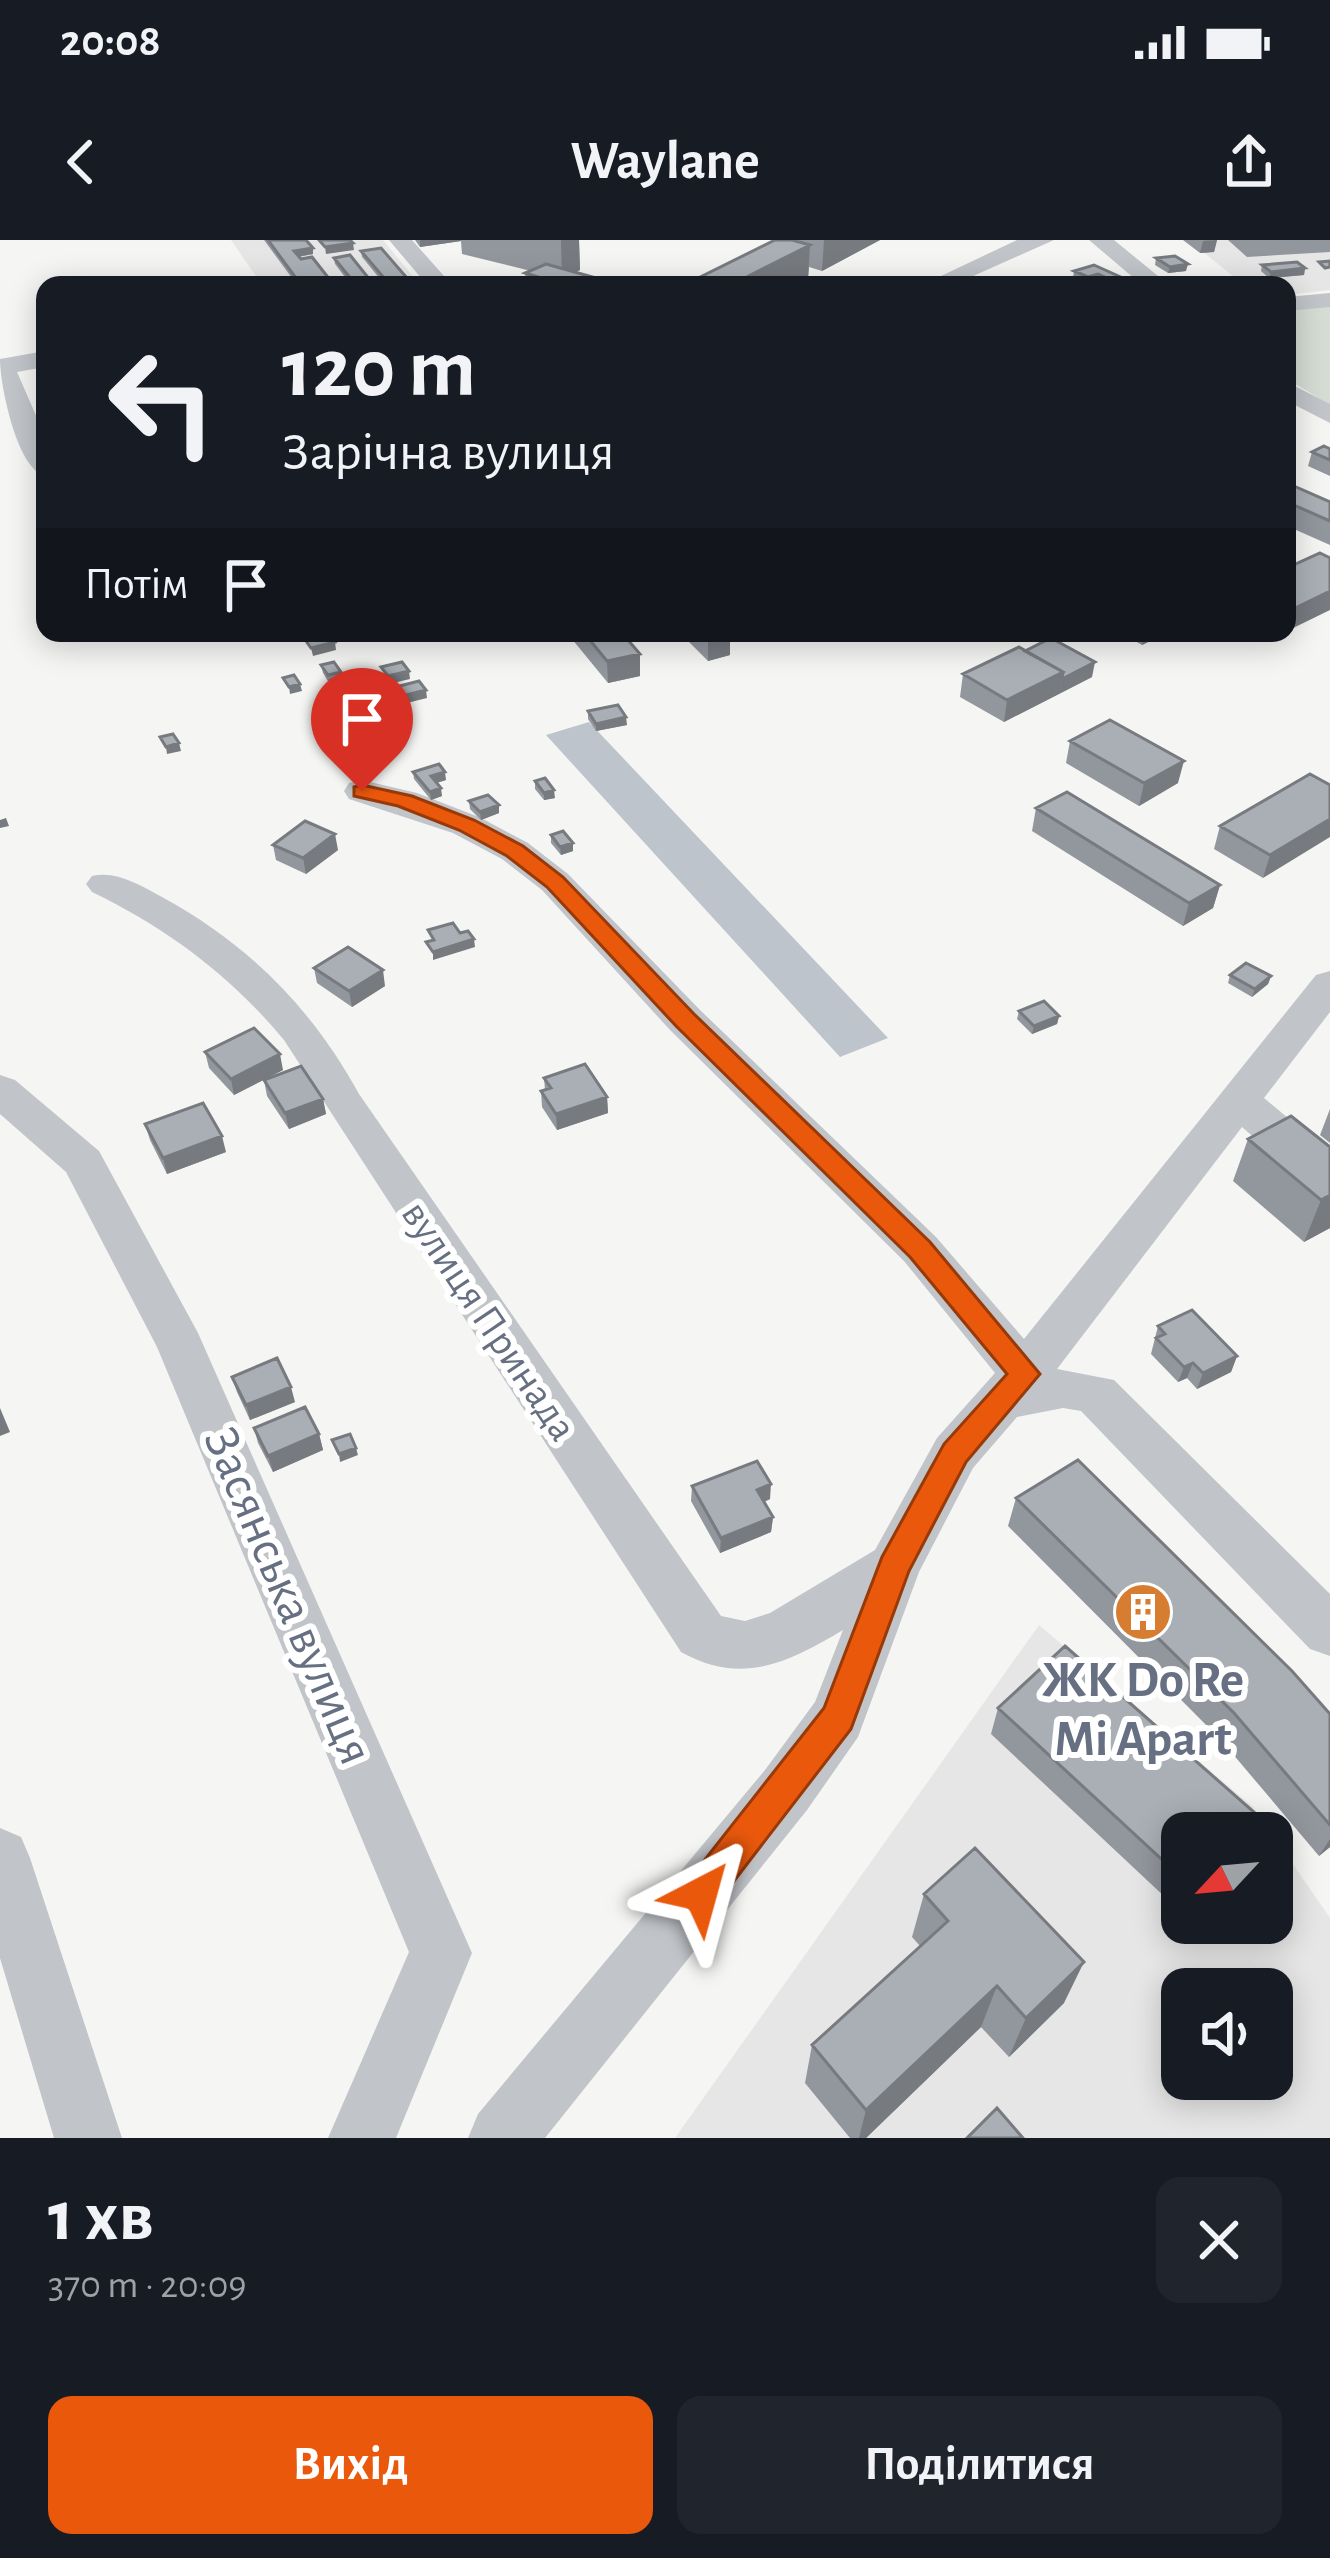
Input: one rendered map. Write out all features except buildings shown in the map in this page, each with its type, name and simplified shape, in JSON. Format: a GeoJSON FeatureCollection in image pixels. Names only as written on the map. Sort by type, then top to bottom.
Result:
{"type":"FeatureCollection","features":[{"type":"Feature","properties":{"kind":"street"},"geometry":{"type":"LineString","coordinates":[[400,240],[432,276]]}},
{"type":"Feature","properties":{"kind":"street"},"geometry":{"type":"LineString","coordinates":[[953,276],[1006,250],[1043,240]]}},
{"type":"Feature","properties":{"kind":"street"},"geometry":{"type":"LineString","coordinates":[[1100,240],[1146,276]]}},
{"type":"Feature","properties":{"kind":"street"},"geometry":{"type":"LineString","coordinates":[[1296,303],[1330,300]]}},
{"type":"Feature","properties":{"kind":"street"},"geometry":{"type":"LineString","coordinates":[[36,360],[1,366],[36,447]]}},
{"type":"Feature","properties":{"kind":"street"},"geometry":{"type":"LineString","coordinates":[[1296,395],[1330,415]]}},
{"type":"Feature","properties":{"kind":"street"},"geometry":{"type":"LineString","coordinates":[[362,791],[466,825],[515,851],[555,882],[685,1020],[920,1250],[1011,1387]]}},
{"type":"Feature","properties":{"kind":"street","name":"вулиця Принада"},"geometry":{"type":"LineString","coordinates":[[106,884],[229,954],[305,1040],[342,1102],[701,1634],[724,1646],[755,1645],[836,1605],[894,1567]]}},
{"type":"Feature","properties":{"kind":"street"},"geometry":{"type":"LineString","coordinates":[[502,2138],[786,1790],[838,1718],[894,1567],[955,1453],[1330,984]]}},
{"type":"Feature","properties":{"kind":"street","name":"Засянська вулиця"},"geometry":{"type":"LineString","coordinates":[[0,1090],[83,1162],[181,1347],[441,1953],[362,2138]]}},
{"type":"Feature","properties":{"kind":"street"},"geometry":{"type":"LineString","coordinates":[[1237,1099],[1330,1178]]}},
{"type":"Feature","properties":{"kind":"street"},"geometry":{"type":"LineString","coordinates":[[1011,1387],[1096,1394],[1330,1630]]}},
{"type":"Feature","properties":{"kind":"street"},"geometry":{"type":"LineString","coordinates":[[0,1858],[88,2138]]}},
{"type":"Feature","properties":{"kind":"shaded area"},"geometry":{"type":"Polygon","coordinates":[[[231,240],[383,240],[413,276],[256,276],[231,240]]]}},
{"type":"Feature","properties":{"kind":"shaded area"},"geometry":{"type":"Polygon","coordinates":[[[1188,240],[1330,240],[1330,290],[1296,294],[1296,276],[1233,276],[1188,240]]]}},
{"type":"Feature","properties":{"kind":"shaded area"},"geometry":{"type":"Polygon","coordinates":[[[1330,305],[1330,405],[1296,384],[1296,308],[1330,305]]]}},
{"type":"Feature","properties":{"kind":"shaded area"},"geometry":{"type":"Polygon","coordinates":[[[589,722],[888,1038],[840,1057],[546,735],[589,722]]]}},
{"type":"Feature","properties":{"kind":"shaded area"},"geometry":{"type":"Polygon","coordinates":[[[1039,1625],[1256,1812],[1161,1812],[1161,1944],[1293,1944],[1293,1864],[1330,1918],[1330,2138],[675,2138],[1039,1625]]]}},
{"type":"Feature","properties":{"kind":"place","name":"ЖК Do Re Mi Apart"},"geometry":{"type":"Point","coordinates":[1143,1612]}},
{"type":"Feature","properties":{"kind":"route"},"geometry":{"type":"LineString","coordinates":[[362,791],[466,825],[515,851],[555,882],[685,1020],[798,1125],[920,1250],[1025,1374],[955,1453],[894,1567],[838,1718],[701,1894]]}}]}
